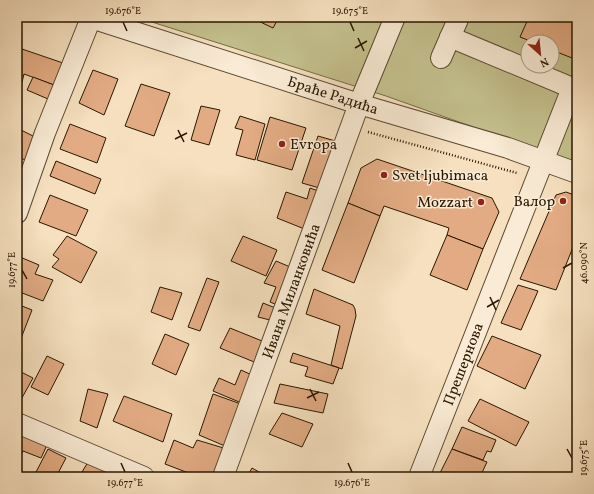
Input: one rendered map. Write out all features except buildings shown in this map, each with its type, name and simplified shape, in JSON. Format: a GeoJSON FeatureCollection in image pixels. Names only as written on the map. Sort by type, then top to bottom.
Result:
{"type":"FeatureCollection","features":[{"type":"Feature","properties":{"kind":"street","name":"Браће Радића"},"geometry":{"type":"LineString","coordinates":[[90,17],[359,104],[508,148],[539,169],[577,173]]}},
{"type":"Feature","properties":{"kind":"street"},"geometry":{"type":"LineString","coordinates":[[17,212],[90,17]]}},
{"type":"Feature","properties":{"kind":"street","name":"Ивана Миланковића"},"geometry":{"type":"LineString","coordinates":[[223,477],[359,104],[395,17]]}},
{"type":"Feature","properties":{"kind":"street"},"geometry":{"type":"LineString","coordinates":[[441,58],[459,17]]}},
{"type":"Feature","properties":{"kind":"street"},"geometry":{"type":"LineString","coordinates":[[450,38],[574,89]]}},
{"type":"Feature","properties":{"kind":"street","name":"Прешернова"},"geometry":{"type":"LineString","coordinates":[[419,477],[539,169],[574,89]]}},
{"type":"Feature","properties":{"kind":"street"},"geometry":{"type":"LineString","coordinates":[[17,423],[144,477]]}},
{"type":"Feature","properties":{"kind":"path"},"geometry":{"type":"LineString","coordinates":[[351,127],[539,169]]}},
{"type":"Feature","properties":{"kind":"shaded area"},"geometry":{"type":"Polygon","coordinates":[[[136,17],[577,17],[577,164],[386,96],[136,17]]]}},
{"type":"Feature","properties":{"kind":"place","name":"Evropa"},"geometry":{"type":"Point","coordinates":[282,144]}},
{"type":"Feature","properties":{"kind":"place","name":"Svet ljubimaca"},"geometry":{"type":"Point","coordinates":[384,175]}},
{"type":"Feature","properties":{"kind":"place","name":"Валор"},"geometry":{"type":"Point","coordinates":[563,201]}},
{"type":"Feature","properties":{"kind":"place","name":"Mozzart"},"geometry":{"type":"Point","coordinates":[481,202]}}]}
